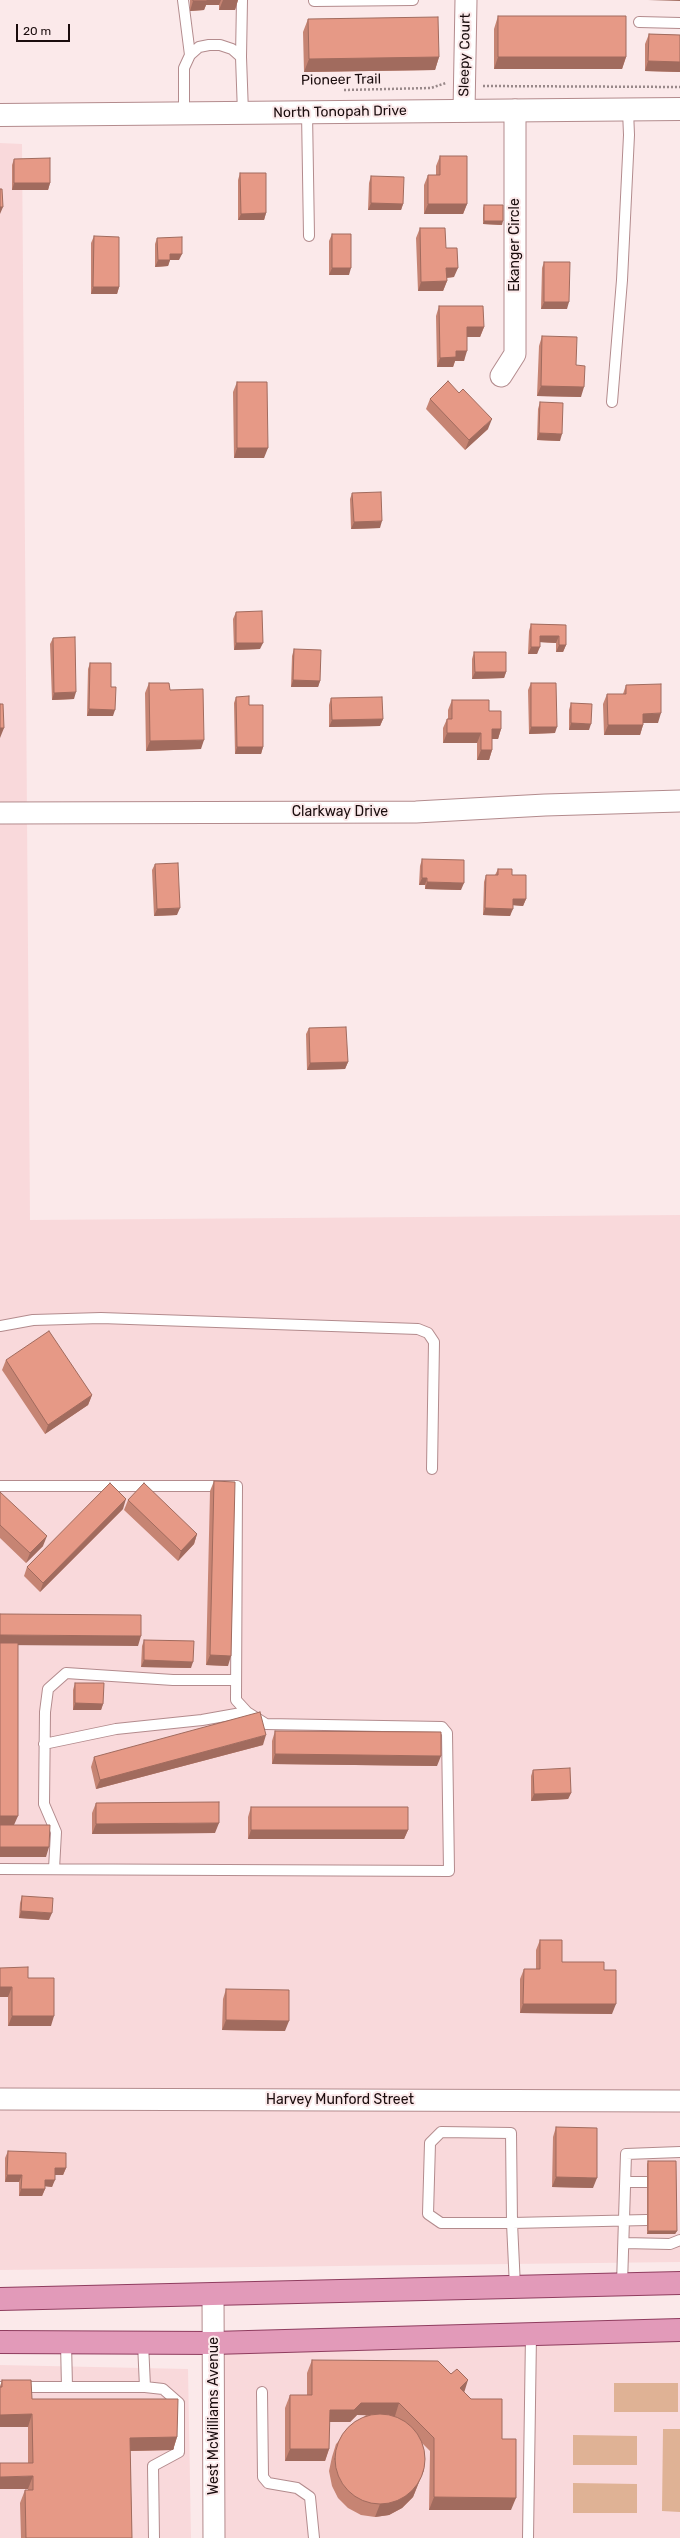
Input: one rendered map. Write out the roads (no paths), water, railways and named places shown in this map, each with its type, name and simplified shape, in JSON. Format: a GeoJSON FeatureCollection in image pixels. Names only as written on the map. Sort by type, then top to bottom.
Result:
{"type":"FeatureCollection","features":[{"type":"Feature","properties":{"kind":"main road"},"geometry":{"type":"LineString","coordinates":[[0,2299],[680,2283]]}},
{"type":"Feature","properties":{"kind":"main road"},"geometry":{"type":"LineString","coordinates":[[0,2342],[213,2343],[680,2330]]}},
{"type":"Feature","properties":{"kind":"street","name":"Sleepy Court"},"geometry":{"type":"LineString","coordinates":[[464,111],[466,0]]}},
{"type":"Feature","properties":{"kind":"street","name":"North Tonopah Drive"},"geometry":{"type":"LineString","coordinates":[[0,114],[680,109]]}},
{"type":"Feature","properties":{"kind":"street","name":"Ekanger Circle"},"geometry":{"type":"LineString","coordinates":[[501,376],[515,354],[515,110]]}},
{"type":"Feature","properties":{"kind":"street","name":"Clarkway Drive"},"geometry":{"type":"LineString","coordinates":[[0,813],[416,812],[545,805],[680,801]]}},
{"type":"Feature","properties":{"kind":"street","name":"Harvey Munford Street"},"geometry":{"type":"LineString","coordinates":[[0,2099],[680,2101]]}},
{"type":"Feature","properties":{"kind":"street","name":"West McWilliams Avenue"},"geometry":{"type":"LineString","coordinates":[[213,2294],[214,2538]]}},
{"type":"Feature","properties":{"kind":"lane"},"geometry":{"type":"LineString","coordinates":[[183,0],[190,55]]}},
{"type":"Feature","properties":{"kind":"lane"},"geometry":{"type":"LineString","coordinates":[[242,0],[241,57],[243,113]]}},
{"type":"Feature","properties":{"kind":"lane"},"geometry":{"type":"LineString","coordinates":[[314,1],[413,0]]}},
{"type":"Feature","properties":{"kind":"lane"},"geometry":{"type":"LineString","coordinates":[[639,22],[680,23]]}},
{"type":"Feature","properties":{"kind":"lane"},"geometry":{"type":"LineString","coordinates":[[184,113],[184,68],[190,55],[198,47],[220,45],[232,49],[241,57]]}},
{"type":"Feature","properties":{"kind":"lane"},"geometry":{"type":"LineString","coordinates":[[612,402],[622,280],[628,110]]}},
{"type":"Feature","properties":{"kind":"lane"},"geometry":{"type":"LineString","coordinates":[[307,112],[309,236]]}},
{"type":"Feature","properties":{"kind":"lane"},"geometry":{"type":"LineString","coordinates":[[0,1326],[33,1320],[101,1318],[418,1329],[428,1333],[434,1342],[432,1469]]}},
{"type":"Feature","properties":{"kind":"lane"},"geometry":{"type":"LineString","coordinates":[[0,1486],[237,1486],[236,1700],[247,1712],[266,1724],[442,1727],[447,1733],[449,1871],[0,1869]]}},
{"type":"Feature","properties":{"kind":"lane"},"geometry":{"type":"LineString","coordinates":[[54,1869],[56,1832],[44,1804],[44,1744],[48,1689],[66,1673],[173,1680],[236,1680]]}},
{"type":"Feature","properties":{"kind":"lane"},"geometry":{"type":"LineString","coordinates":[[44,1744],[116,1729],[202,1720],[247,1712]]}},
{"type":"Feature","properties":{"kind":"lane"},"geometry":{"type":"LineString","coordinates":[[515,2287],[512,2223],[511,2133],[441,2132],[430,2142],[428,2214],[441,2223],[512,2223],[647,2220]]}},
{"type":"Feature","properties":{"kind":"lane"},"geometry":{"type":"LineString","coordinates":[[622,2284],[626,2154],[680,2152]]}},
{"type":"Feature","properties":{"kind":"lane"},"geometry":{"type":"LineString","coordinates":[[626,2182],[647,2182]]}},
{"type":"Feature","properties":{"kind":"lane"},"geometry":{"type":"LineString","coordinates":[[624,2243],[670,2244],[680,2240]]}},
{"type":"Feature","properties":{"kind":"lane"},"geometry":{"type":"LineString","coordinates":[[528,2538],[530,2335]]}},
{"type":"Feature","properties":{"kind":"lane"},"geometry":{"type":"LineString","coordinates":[[66,2343],[67,2387]]}},
{"type":"Feature","properties":{"kind":"lane"},"geometry":{"type":"LineString","coordinates":[[143,2343],[145,2387]]}},
{"type":"Feature","properties":{"kind":"lane"},"geometry":{"type":"LineString","coordinates":[[0,2387],[163,2388],[179,2403],[179,2452],[153,2466],[154,2538]]}},
{"type":"Feature","properties":{"kind":"lane"},"geometry":{"type":"LineString","coordinates":[[262,2392],[263,2477],[268,2483],[297,2488],[310,2497],[314,2538]]}}]}
